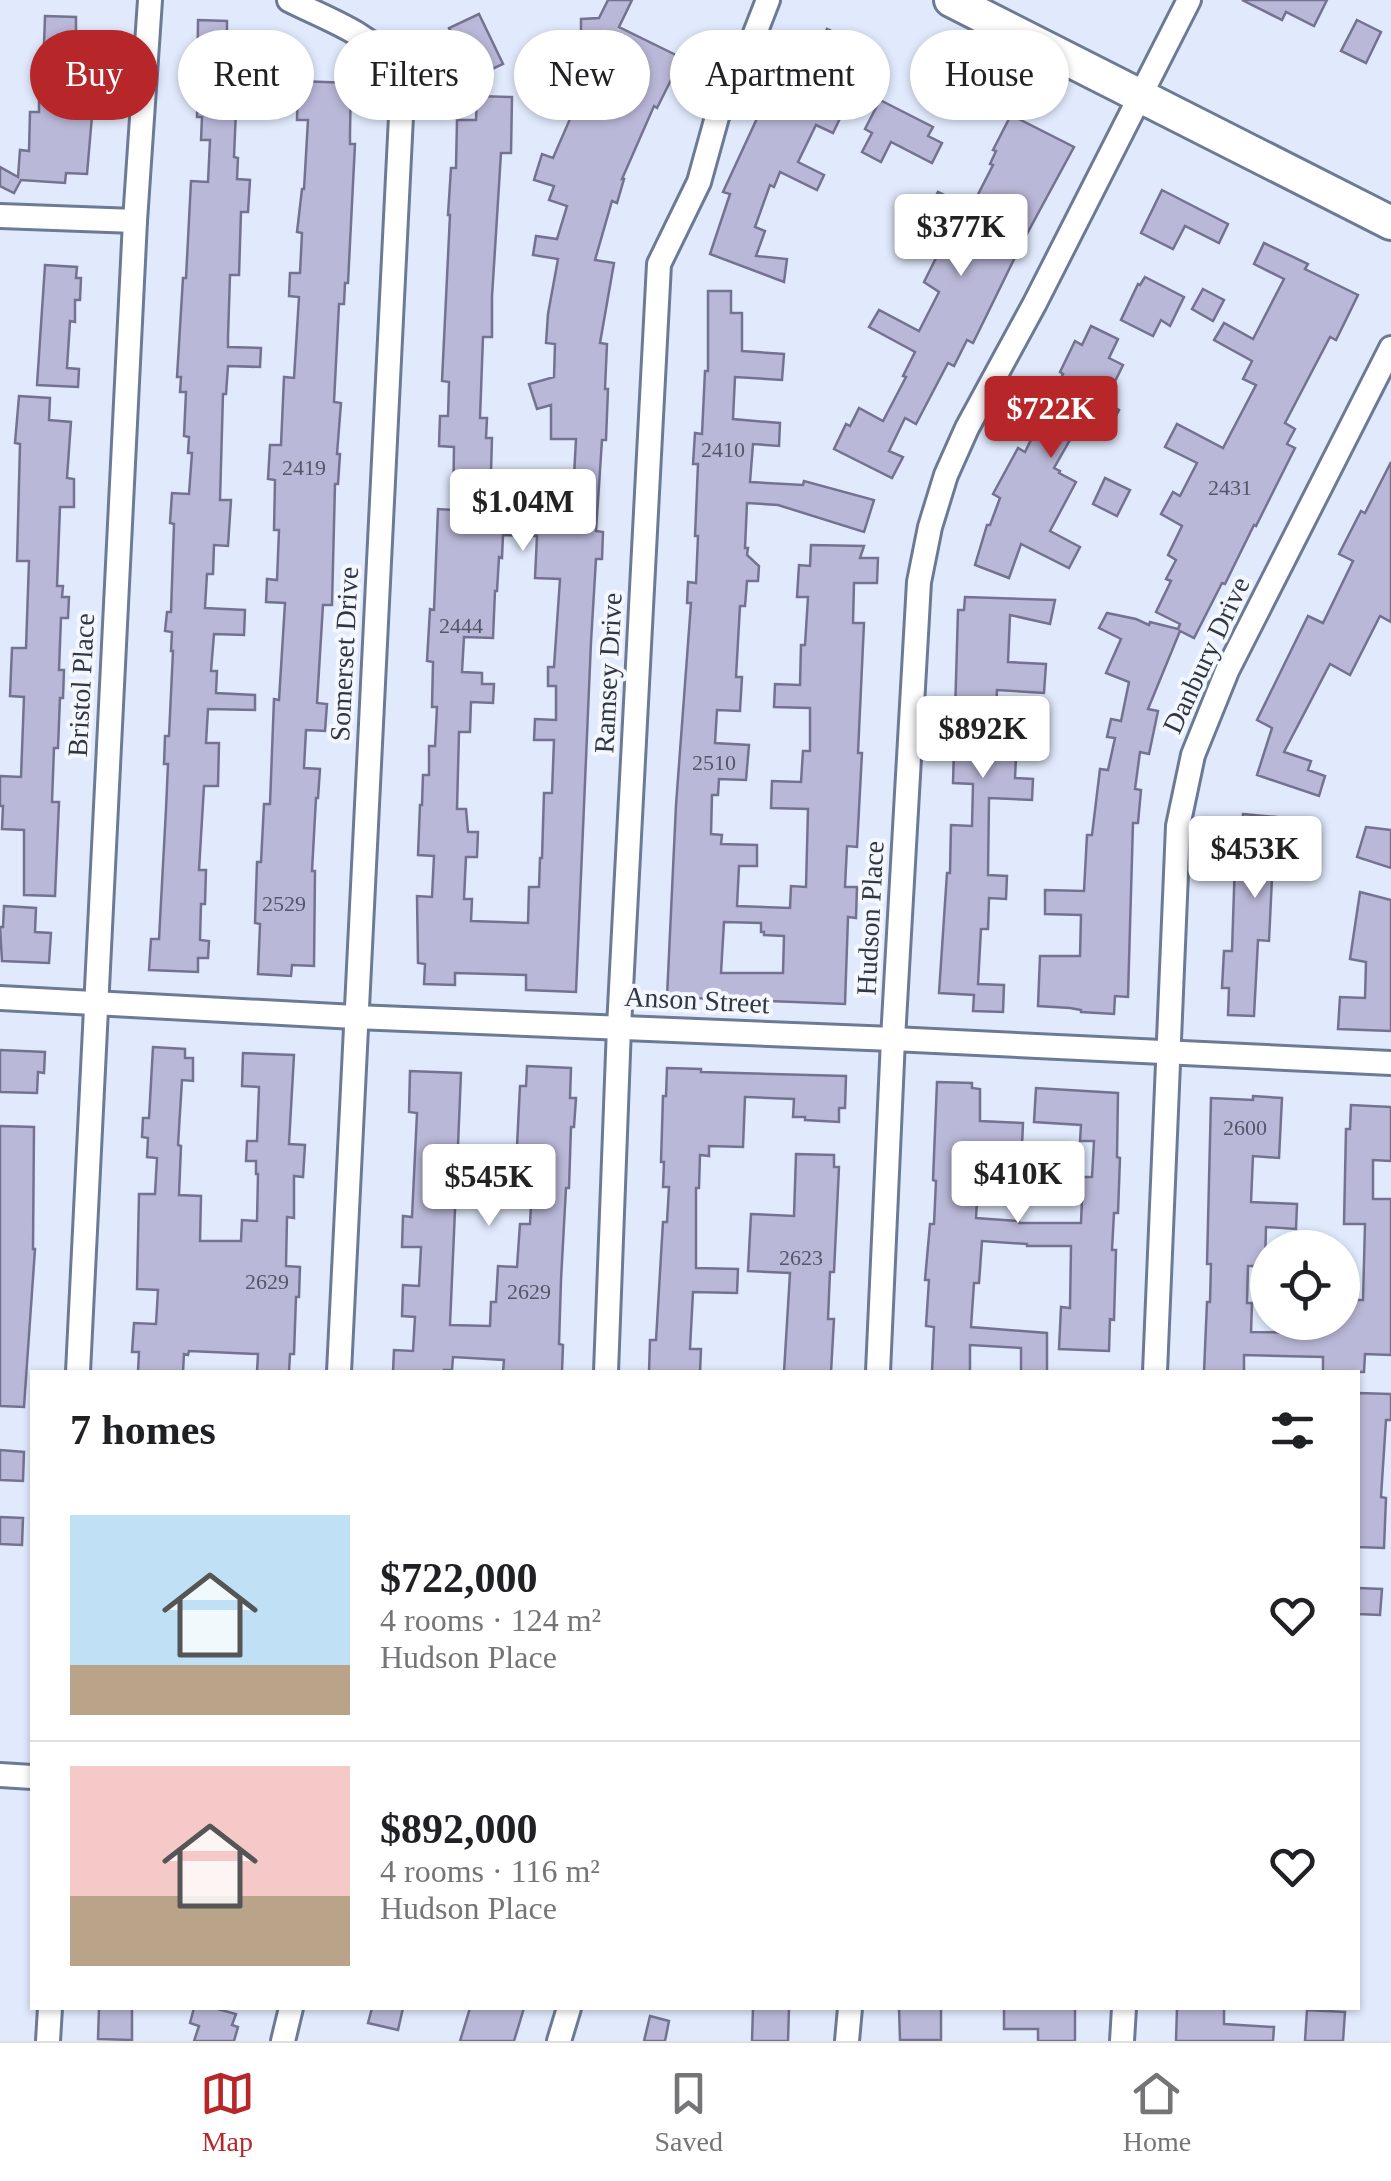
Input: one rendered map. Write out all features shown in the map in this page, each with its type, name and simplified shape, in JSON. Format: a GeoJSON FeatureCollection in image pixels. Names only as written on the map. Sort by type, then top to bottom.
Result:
{"type":"FeatureCollection","features":[{"type":"Feature","properties":{"kind":"main road"},"geometry":{"type":"LineString","coordinates":[[951,0],[1391,223]]}},
{"type":"Feature","properties":{"kind":"street","name":"Bristol Place"},"geometry":{"type":"LineString","coordinates":[[78,1370],[135,220],[150,0]]}},
{"type":"Feature","properties":{"kind":"street","name":"Somerset Drive"},"geometry":{"type":"LineString","coordinates":[[289,0],[375,46],[399,76],[402,96],[340,1370]]}},
{"type":"Feature","properties":{"kind":"street","name":"Ramsey Drive"},"geometry":{"type":"LineString","coordinates":[[606,1370],[659,264],[700,182],[717,117],[768,0]]}},
{"type":"Feature","properties":{"kind":"street","name":"Hudson Place"},"geometry":{"type":"LineString","coordinates":[[878,1370],[919,582],[930,528],[946,475],[968,428],[1189,0]]}},
{"type":"Feature","properties":{"kind":"street"},"geometry":{"type":"LineString","coordinates":[[0,216],[135,220]]}},
{"type":"Feature","properties":{"kind":"street","name":"Danbury Drive"},"geometry":{"type":"LineString","coordinates":[[1154,1370],[1178,826],[1192,756],[1227,671],[1391,348]]}},
{"type":"Feature","properties":{"kind":"street","name":"Anson Street"},"geometry":{"type":"LineString","coordinates":[[0,998],[1391,1063]]}},
{"type":"Feature","properties":{"kind":"street"},"geometry":{"type":"LineString","coordinates":[[0,1776],[30,1777]]}},
{"type":"Feature","properties":{"kind":"street"},"geometry":{"type":"LineString","coordinates":[[48,2041],[50,2010]]}},
{"type":"Feature","properties":{"kind":"street"},"geometry":{"type":"LineString","coordinates":[[283,2041],[291,2010]]}},
{"type":"Feature","properties":{"kind":"street"},"geometry":{"type":"LineString","coordinates":[[559,2041],[569,2010]]}},
{"type":"Feature","properties":{"kind":"street"},"geometry":{"type":"LineString","coordinates":[[847,2041],[850,2010]]}},
{"type":"Feature","properties":{"kind":"street"},"geometry":{"type":"LineString","coordinates":[[1122,2041],[1124,2010]]}},
{"type":"Feature","properties":{"kind":"building"},"geometry":{"type":"Polygon","coordinates":[[[608,0],[632,0],[619,27],[625,30],[581,30],[581,19],[599,18],[608,0]]]}},
{"type":"Feature","properties":{"kind":"building"},"geometry":{"type":"Polygon","coordinates":[[[1242,0],[1327,0],[1314,26],[1286,12],[1282,20],[1242,0]]]}},
{"type":"Feature","properties":{"kind":"building"},"geometry":{"type":"Polygon","coordinates":[[[479,14],[487,30],[450,30],[479,14]]]}},
{"type":"Feature","properties":{"kind":"building"},"geometry":{"type":"Polygon","coordinates":[[[45,16],[76,17],[76,30],[44,30],[45,16]]]}},
{"type":"Feature","properties":{"kind":"building"},"geometry":{"type":"Polygon","coordinates":[[[198,20],[227,21],[227,30],[198,30],[198,20]]]}},
{"type":"Feature","properties":{"kind":"building"},"geometry":{"type":"Polygon","coordinates":[[[1357,20],[1381,32],[1366,63],[1341,51],[1357,20]]]}},
{"type":"Feature","properties":{"kind":"building"},"geometry":{"type":"Polygon","coordinates":[[[650,42],[670,52],[670,82],[657,108],[654,106],[650,115],[650,42]]]}},
{"type":"Feature","properties":{"kind":"building"},"geometry":{"type":"Polygon","coordinates":[[[494,45],[503,64],[494,68],[494,45]]]}},
{"type":"Feature","properties":{"kind":"building"},"geometry":{"type":"Polygon","coordinates":[[[314,82],[334,82],[334,120],[350,120],[350,144],[355,144],[348,283],[344,304],[339,304],[334,402],[341,403],[332,605],[323,605],[317,703],[327,704],[325,731],[306,730],[304,768],[320,769],[312,871],[314,966],[292,965],[291,976],[258,974],[260,924],[255,923],[264,804],[270,804],[274,699],[279,700],[285,603],[266,602],[267,579],[277,580],[279,530],[274,530],[275,480],[268,479],[270,445],[281,445],[284,377],[294,378],[299,297],[289,296],[290,273],[300,273],[302,233],[297,232],[308,120],[314,120],[314,82]]]}},
{"type":"Feature","properties":{"kind":"building"},"geometry":{"type":"Polygon","coordinates":[[[494,96],[512,97],[511,153],[501,153],[492,337],[483,337],[480,418],[487,418],[486,438],[492,438],[485,510],[497,514],[561,516],[563,475],[574,476],[576,439],[551,439],[551,405],[537,409],[529,384],[554,377],[555,344],[546,343],[558,259],[533,255],[536,236],[557,239],[567,206],[549,200],[554,186],[534,180],[542,154],[553,158],[570,120],[648,120],[622,179],[617,203],[612,201],[595,260],[614,263],[600,343],[607,344],[608,389],[596,531],[603,532],[602,559],[596,559],[591,642],[576,992],[526,990],[526,975],[455,973],[455,985],[424,984],[425,964],[418,963],[417,896],[432,897],[434,856],[418,855],[423,775],[429,775],[429,746],[435,746],[433,662],[427,661],[430,609],[434,610],[438,509],[453,510],[454,447],[439,446],[440,416],[448,416],[449,382],[442,381],[448,215],[451,168],[456,168],[457,120],[494,120],[494,96]],[[503,535],[493,638],[464,637],[462,672],[482,673],[482,684],[494,684],[493,703],[471,702],[470,732],[459,732],[457,809],[466,809],[468,832],[478,832],[477,857],[466,857],[464,899],[472,899],[471,921],[528,923],[529,887],[539,887],[544,793],[552,793],[554,740],[534,740],[535,719],[556,720],[556,686],[548,686],[548,667],[554,667],[560,579],[535,578],[537,536],[503,535]]]}},
{"type":"Feature","properties":{"kind":"building"},"geometry":{"type":"Polygon","coordinates":[[[890,105],[910,115],[910,120],[933,127],[928,136],[942,143],[932,163],[891,142],[881,162],[862,152],[872,133],[865,129],[870,120],[890,120],[890,105]]]}},
{"type":"Feature","properties":{"kind":"building"},"geometry":{"type":"Polygon","coordinates":[[[30,112],[30,120],[92,120],[87,174],[66,173],[65,183],[21,180],[14,193],[0,186],[0,167],[18,177],[20,150],[29,151],[30,112]]]}},
{"type":"Feature","properties":{"kind":"building"},"geometry":{"type":"Polygon","coordinates":[[[202,120],[236,120],[237,179],[250,180],[248,212],[241,212],[239,275],[230,275],[228,347],[261,348],[260,367],[228,366],[223,394],[220,500],[231,500],[228,546],[214,545],[213,574],[207,574],[205,608],[245,610],[244,635],[214,634],[211,671],[217,671],[216,693],[255,695],[255,710],[208,709],[206,743],[219,743],[218,786],[204,786],[199,870],[206,870],[200,940],[209,941],[208,958],[198,958],[198,972],[149,970],[151,939],[159,939],[166,809],[165,736],[169,736],[173,651],[172,632],[165,631],[167,612],[171,612],[172,493],[189,494],[192,453],[188,453],[189,437],[184,436],[186,392],[180,392],[181,377],[177,377],[191,181],[208,182],[210,140],[201,140],[202,120]]]}},
{"type":"Feature","properties":{"kind":"building"},"geometry":{"type":"Polygon","coordinates":[[[756,120],[839,120],[833,133],[816,125],[798,162],[824,175],[817,190],[780,172],[774,187],[770,185],[755,227],[765,231],[756,256],[787,259],[784,282],[710,254],[730,194],[723,192],[756,120]]]}},
{"type":"Feature","properties":{"kind":"building"},"geometry":{"type":"Polygon","coordinates":[[[1008,120],[1021,120],[1074,147],[973,343],[967,340],[954,366],[948,363],[916,424],[905,418],[889,451],[903,457],[892,478],[834,449],[859,408],[883,421],[915,352],[869,327],[879,310],[919,331],[939,292],[924,282],[940,250],[914,237],[938,192],[971,208],[993,165],[993,150],[1008,120]]]}},
{"type":"Feature","properties":{"kind":"building"},"geometry":{"type":"Polygon","coordinates":[[[1162,190],[1228,224],[1219,243],[1185,226],[1173,249],[1141,233],[1162,190]]]}},
{"type":"Feature","properties":{"kind":"building"},"geometry":{"type":"Polygon","coordinates":[[[1264,243],[1358,295],[1336,340],[1330,337],[1285,423],[1295,429],[1287,444],[1295,448],[1256,526],[1194,638],[1180,631],[1148,709],[1158,711],[1149,754],[1140,752],[1135,789],[1141,790],[1138,823],[1133,823],[1128,997],[1115,996],[1114,1014],[1038,1006],[1040,956],[1080,956],[1081,915],[1045,914],[1045,890],[1084,891],[1087,835],[1092,835],[1100,769],[1108,770],[1115,738],[1107,737],[1111,719],[1121,721],[1129,682],[1106,673],[1121,639],[1099,628],[1107,613],[1178,629],[1180,624],[1156,612],[1171,581],[1166,579],[1176,560],[1168,555],[1182,526],[1161,514],[1173,492],[1180,496],[1197,463],[1165,447],[1177,424],[1223,448],[1256,385],[1243,379],[1252,361],[1214,340],[1224,323],[1253,339],[1284,279],[1254,264],[1264,243]]]}},
{"type":"Feature","properties":{"kind":"building"},"geometry":{"type":"Polygon","coordinates":[[[45,265],[77,267],[76,278],[81,278],[75,322],[70,321],[67,368],[79,369],[78,387],[37,385],[45,265]]]}},
{"type":"Feature","properties":{"kind":"building"},"geometry":{"type":"Polygon","coordinates":[[[1145,277],[1184,297],[1170,326],[1161,320],[1153,336],[1121,320],[1145,277]]]}},
{"type":"Feature","properties":{"kind":"building"},"geometry":{"type":"Polygon","coordinates":[[[1203,289],[1224,300],[1213,321],[1192,309],[1203,289]]]}},
{"type":"Feature","properties":{"kind":"building"},"geometry":{"type":"Polygon","coordinates":[[[708,291],[731,291],[731,313],[742,313],[742,351],[784,354],[782,380],[735,377],[733,419],[780,423],[779,446],[753,444],[750,482],[803,485],[804,481],[874,500],[864,532],[778,505],[747,503],[745,548],[759,566],[758,581],[747,581],[745,606],[740,606],[736,677],[742,677],[740,711],[717,710],[715,743],[749,745],[746,780],[719,779],[718,795],[712,795],[711,834],[722,835],[721,844],[757,845],[757,866],[739,866],[737,906],[790,908],[791,886],[806,887],[808,809],[771,808],[772,781],[801,782],[803,751],[810,751],[810,708],[774,707],[775,684],[800,685],[808,597],[797,597],[799,565],[810,566],[811,545],[864,546],[860,558],[878,558],[877,583],[854,583],[853,623],[864,623],[858,753],[862,753],[857,847],[847,846],[845,887],[857,887],[856,918],[848,917],[845,1004],[667,997],[691,603],[687,603],[688,582],[696,583],[695,433],[702,434],[708,371],[708,291]],[[724,922],[721,973],[783,973],[784,936],[764,935],[761,923],[724,922]]]}},
{"type":"Feature","properties":{"kind":"building"},"geometry":{"type":"Polygon","coordinates":[[[1091,326],[1118,339],[1109,358],[1123,365],[1105,402],[1119,410],[1107,433],[1082,419],[1054,468],[1076,482],[1050,531],[1080,547],[1069,568],[1021,544],[1009,578],[975,565],[1000,498],[993,494],[1018,448],[1025,452],[1075,341],[1082,345],[1091,326]]]}},
{"type":"Feature","properties":{"kind":"building"},"geometry":{"type":"Polygon","coordinates":[[[19,396],[50,398],[49,420],[71,422],[67,478],[74,479],[74,507],[60,507],[57,586],[63,586],[62,597],[69,597],[68,618],[61,618],[59,670],[64,670],[63,698],[58,748],[54,748],[52,802],[59,802],[55,896],[24,895],[24,830],[2,829],[0,806],[0,776],[21,777],[24,697],[10,696],[12,648],[26,648],[29,561],[17,561],[20,444],[15,443],[19,396]]]}},
{"type":"Feature","properties":{"kind":"building"},"geometry":{"type":"Polygon","coordinates":[[[1391,462],[1391,622],[1380,616],[1350,675],[1330,664],[1284,752],[1311,761],[1308,770],[1325,776],[1319,796],[1257,775],[1272,728],[1257,720],[1308,616],[1323,623],[1353,561],[1339,554],[1391,462]]]}},
{"type":"Feature","properties":{"kind":"building"},"geometry":{"type":"Polygon","coordinates":[[[1105,478],[1130,490],[1117,516],[1093,504],[1105,478]]]}},
{"type":"Feature","properties":{"kind":"building"},"geometry":{"type":"Polygon","coordinates":[[[965,597],[1055,600],[1050,624],[1010,615],[1008,662],[1046,664],[1044,693],[997,690],[995,735],[1017,736],[1015,778],[1033,779],[1032,800],[989,798],[988,875],[1007,876],[1006,899],[989,898],[988,929],[981,929],[978,984],[1004,985],[1003,1012],[973,1011],[974,995],[939,993],[951,825],[972,826],[973,784],[953,783],[958,610],[964,610],[965,597]]]}},
{"type":"Feature","properties":{"kind":"building"},"geometry":{"type":"Polygon","coordinates":[[[1243,814],[1286,821],[1284,854],[1311,855],[1311,879],[1272,878],[1269,941],[1258,940],[1254,1016],[1228,1015],[1229,988],[1222,988],[1224,951],[1232,951],[1235,860],[1224,859],[1226,833],[1241,834],[1243,814]]]}},
{"type":"Feature","properties":{"kind":"building"},"geometry":{"type":"Polygon","coordinates":[[[1366,827],[1391,830],[1391,868],[1357,857],[1366,827]]]}},
{"type":"Feature","properties":{"kind":"building"},"geometry":{"type":"Polygon","coordinates":[[[1360,892],[1391,900],[1391,1031],[1338,1029],[1340,997],[1365,998],[1366,962],[1350,959],[1360,892]]]}},
{"type":"Feature","properties":{"kind":"building"},"geometry":{"type":"Polygon","coordinates":[[[4,906],[36,908],[35,932],[51,933],[49,963],[2,961],[0,927],[4,906]]]}},
{"type":"Feature","properties":{"kind":"building"},"geometry":{"type":"Polygon","coordinates":[[[153,1047],[185,1049],[185,1058],[193,1058],[193,1081],[182,1080],[179,1195],[201,1196],[200,1241],[241,1241],[242,1220],[257,1221],[256,1161],[246,1161],[247,1141],[257,1141],[259,1087],[242,1086],[243,1053],[294,1055],[289,1144],[305,1145],[303,1177],[294,1176],[294,1218],[287,1217],[286,1266],[300,1267],[294,1354],[290,1354],[289,1370],[257,1370],[258,1354],[189,1351],[184,1354],[183,1370],[138,1370],[139,1352],[132,1352],[134,1323],[156,1324],[158,1290],[137,1289],[139,1194],[155,1194],[157,1158],[147,1157],[148,1138],[142,1137],[143,1118],[149,1118],[153,1047]]]}},
{"type":"Feature","properties":{"kind":"building"},"geometry":{"type":"Polygon","coordinates":[[[0,1050],[45,1052],[44,1073],[38,1072],[37,1093],[0,1092],[0,1050]]]}},
{"type":"Feature","properties":{"kind":"building"},"geometry":{"type":"Polygon","coordinates":[[[527,1066],[571,1068],[570,1098],[576,1098],[561,1280],[562,1370],[503,1370],[504,1360],[453,1357],[452,1370],[393,1370],[394,1350],[413,1351],[415,1317],[402,1316],[403,1285],[419,1286],[421,1247],[402,1247],[403,1216],[412,1217],[417,1113],[409,1112],[410,1071],[461,1073],[458,1146],[482,1148],[480,1188],[456,1187],[450,1325],[490,1326],[498,1266],[517,1267],[520,1224],[530,1224],[532,1186],[518,1186],[520,1086],[526,1086],[527,1066]]]}},
{"type":"Feature","properties":{"kind":"building"},"geometry":{"type":"Polygon","coordinates":[[[667,1068],[846,1076],[845,1108],[839,1108],[839,1122],[793,1117],[794,1099],[745,1097],[743,1147],[709,1146],[709,1156],[700,1155],[696,1268],[738,1269],[737,1293],[693,1292],[690,1349],[701,1349],[700,1370],[649,1370],[650,1340],[656,1340],[663,1222],[667,1222],[669,1187],[663,1187],[661,1162],[667,1068]]]}},
{"type":"Feature","properties":{"kind":"building"},"geometry":{"type":"Polygon","coordinates":[[[937,1082],[972,1083],[972,1088],[980,1089],[980,1121],[1023,1123],[1022,1146],[1000,1145],[998,1184],[978,1183],[976,1218],[1081,1223],[1083,1177],[1092,1177],[1094,1141],[1080,1141],[1081,1125],[1034,1122],[1036,1088],[1118,1093],[1120,1158],[1112,1250],[1116,1250],[1114,1320],[1110,1319],[1109,1351],[1059,1349],[1061,1307],[1070,1308],[1071,1246],[982,1241],[971,1327],[1047,1333],[1047,1370],[1021,1370],[1021,1348],[970,1345],[970,1370],[932,1370],[934,1327],[926,1326],[929,1280],[925,1280],[930,1224],[934,1224],[937,1082]]]}},
{"type":"Feature","properties":{"kind":"building"},"geometry":{"type":"Polygon","coordinates":[[[1211,1098],[1282,1098],[1279,1158],[1253,1156],[1251,1202],[1297,1204],[1296,1229],[1250,1230],[1250,1340],[1360,1340],[1365,1224],[1344,1224],[1346,1129],[1350,1129],[1351,1105],[1391,1107],[1391,1161],[1373,1160],[1373,1199],[1391,1199],[1391,1355],[1365,1354],[1364,1372],[1323,1370],[1323,1357],[1244,1355],[1244,1370],[1204,1370],[1211,1264],[1207,1264],[1211,1098]]]}},
{"type":"Feature","properties":{"kind":"building"},"geometry":{"type":"Polygon","coordinates":[[[0,1126],[34,1127],[35,1249],[24,1407],[0,1406],[0,1126]]]}},
{"type":"Feature","properties":{"kind":"building"},"geometry":{"type":"Polygon","coordinates":[[[796,1154],[834,1155],[834,1167],[839,1167],[828,1319],[834,1319],[831,1370],[784,1370],[790,1273],[748,1271],[751,1214],[794,1216],[796,1154]]]}},
{"type":"Feature","properties":{"kind":"building"},"geometry":{"type":"Polygon","coordinates":[[[1360,1393],[1391,1394],[1381,1497],[1386,1498],[1384,1548],[1360,1547],[1360,1393]]]}},
{"type":"Feature","properties":{"kind":"building"},"geometry":{"type":"Polygon","coordinates":[[[0,1450],[24,1452],[23,1481],[0,1480],[0,1450]]]}},
{"type":"Feature","properties":{"kind":"building"},"geometry":{"type":"Polygon","coordinates":[[[0,1517],[23,1518],[22,1545],[0,1544],[0,1517]]]}},
{"type":"Feature","properties":{"kind":"building"},"geometry":{"type":"Polygon","coordinates":[[[1360,1588],[1382,1589],[1380,1615],[1360,1614],[1360,1588]]]}},
{"type":"Feature","properties":{"kind":"building"},"geometry":{"type":"Polygon","coordinates":[[[99,2010],[132,2010],[132,2040],[98,2039],[99,2010]]]}},
{"type":"Feature","properties":{"kind":"building"},"geometry":{"type":"Polygon","coordinates":[[[193,2010],[221,2010],[236,2014],[232,2025],[238,2027],[234,2041],[194,2041],[199,2026],[190,2023],[193,2010]]]}},
{"type":"Feature","properties":{"kind":"building"},"geometry":{"type":"Polygon","coordinates":[[[371,2010],[403,2010],[398,2030],[368,2023],[371,2010]]]}},
{"type":"Feature","properties":{"kind":"building"},"geometry":{"type":"Polygon","coordinates":[[[469,2010],[523,2010],[514,2041],[460,2041],[469,2010]]]}},
{"type":"Feature","properties":{"kind":"building"},"geometry":{"type":"Polygon","coordinates":[[[753,2010],[789,2010],[788,2041],[752,2041],[753,2010]]]}},
{"type":"Feature","properties":{"kind":"building"},"geometry":{"type":"Polygon","coordinates":[[[899,2010],[941,2010],[941,2040],[900,2040],[899,2010]]]}},
{"type":"Feature","properties":{"kind":"building"},"geometry":{"type":"Polygon","coordinates":[[[1004,2010],[1075,2010],[1075,2041],[1038,2041],[1038,2029],[1004,2029],[1004,2010]]]}},
{"type":"Feature","properties":{"kind":"building"},"geometry":{"type":"Polygon","coordinates":[[[1177,2010],[1224,2010],[1224,2024],[1274,2027],[1273,2041],[1176,2041],[1177,2010]]]}},
{"type":"Feature","properties":{"kind":"building"},"geometry":{"type":"Polygon","coordinates":[[[1307,2010],[1345,2012],[1343,2041],[1305,2041],[1307,2010]]]}},
{"type":"Feature","properties":{"kind":"building"},"geometry":{"type":"Polygon","coordinates":[[[650,2016],[669,2021],[665,2041],[644,2041],[650,2016]]]}}]}
